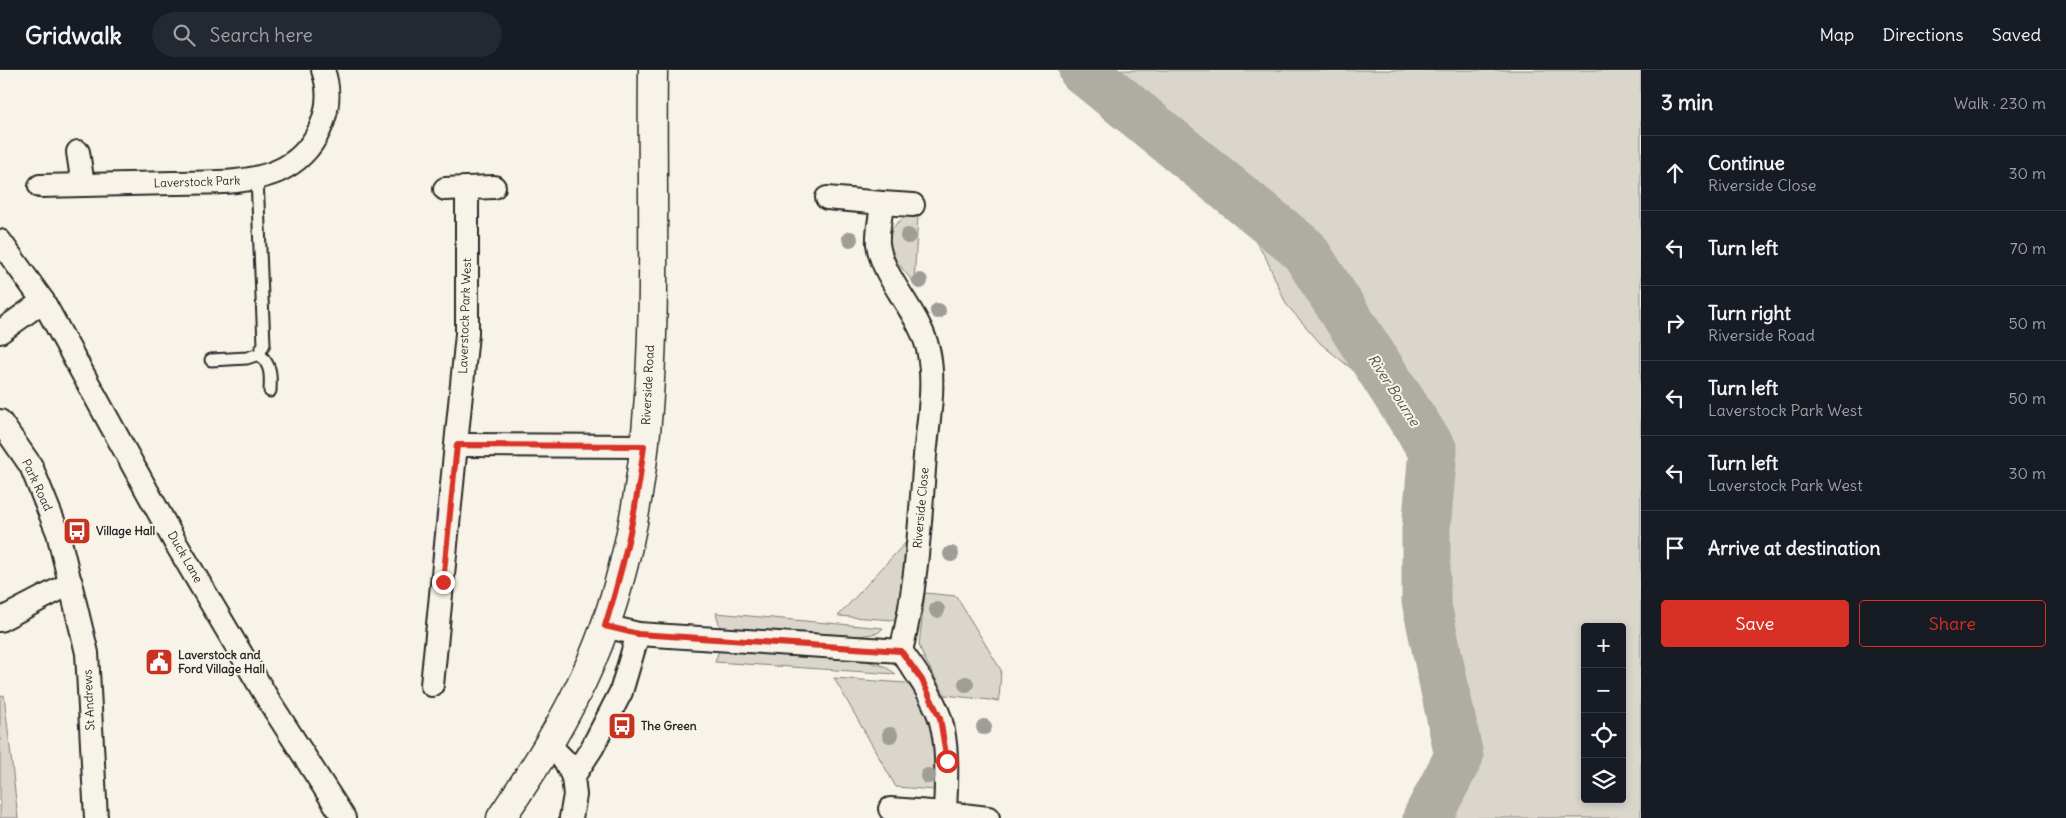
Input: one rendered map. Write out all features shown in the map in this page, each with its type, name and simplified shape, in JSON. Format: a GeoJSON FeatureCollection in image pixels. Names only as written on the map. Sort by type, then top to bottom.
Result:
{"type":"FeatureCollection","features":[{"type":"Feature","properties":{"kind":"street","name":"Laverstock Park"},"geometry":{"type":"LineString","coordinates":[[40,186],[236,181],[257,178],[278,171],[295,160],[312,144],[322,125],[327,106],[327,83],[323,70]]}},
{"type":"Feature","properties":{"kind":"street","name":"Riverside Road"},"geometry":{"type":"LineString","coordinates":[[501,818],[550,746],[592,662],[629,547],[638,499],[650,370],[653,70]]}},
{"type":"Feature","properties":{"kind":"street"},"geometry":{"type":"LineString","coordinates":[[78,152],[83,185]]}},
{"type":"Feature","properties":{"kind":"street","name":"Laverstock Park West"},"geometry":{"type":"LineString","coordinates":[[432,684],[467,334],[456,188],[494,187]]}},
{"type":"Feature","properties":{"kind":"street"},"geometry":{"type":"LineString","coordinates":[[826,198],[913,205]]}},
{"type":"Feature","properties":{"kind":"street","name":"Riverside Close"},"geometry":{"type":"LineString","coordinates":[[882,203],[878,244],[886,266],[920,324],[929,354],[931,389],[915,576],[911,610],[901,651]]}},
{"type":"Feature","properties":{"kind":"street","name":"Duck Lane"},"geometry":{"type":"LineString","coordinates":[[0,241],[43,301],[175,542],[269,701],[344,818]]}},
{"type":"Feature","properties":{"kind":"street"},"geometry":{"type":"LineString","coordinates":[[0,332],[43,301]]}},
{"type":"Feature","properties":{"kind":"street","name":"Park Road"},"geometry":{"type":"LineString","coordinates":[[0,421],[31,466],[58,533],[71,583]]}},
{"type":"Feature","properties":{"kind":"street"},"geometry":{"type":"LineString","coordinates":[[457,445],[644,446]]}},
{"type":"Feature","properties":{"kind":"street"},"geometry":{"type":"LineString","coordinates":[[0,620],[71,583]]}},
{"type":"Feature","properties":{"kind":"street","name":"St Andrews"},"geometry":{"type":"LineString","coordinates":[[71,583],[87,653],[96,818]]}},
{"type":"Feature","properties":{"kind":"street"},"geometry":{"type":"LineString","coordinates":[[605,626],[638,634],[901,651],[922,680],[940,718],[947,761],[945,813]]}},
{"type":"Feature","properties":{"kind":"street"},"geometry":{"type":"LineString","coordinates":[[573,777],[592,748],[621,692],[638,634]]}},
{"type":"Feature","properties":{"kind":"street"},"geometry":{"type":"LineString","coordinates":[[550,746],[565,761],[573,777],[575,795],[571,818]]}},
{"type":"Feature","properties":{"kind":"street"},"geometry":{"type":"LineString","coordinates":[[890,809],[988,818]]}},
{"type":"Feature","properties":{"kind":"lane"},"geometry":{"type":"LineString","coordinates":[[210,360],[247,358],[259,354],[264,344],[257,178]]}},
{"type":"Feature","properties":{"kind":"lane"},"geometry":{"type":"LineString","coordinates":[[259,354],[268,362],[271,372],[270,391]]}},
{"type":"Feature","properties":{"kind":"shaded area"},"geometry":{"type":"Polygon","coordinates":[[[1112,70],[1641,70],[1641,818],[1411,818],[1443,751],[1415,601],[1419,453],[1373,386],[1321,344],[1286,304],[1266,258],[1235,210],[1259,191],[1112,70]]]}},
{"type":"Feature","properties":{"kind":"shaded area"},"geometry":{"type":"Polygon","coordinates":[[[908,216],[918,216],[914,283],[894,257],[889,240],[891,231],[897,223],[908,216]]]}},
{"type":"Feature","properties":{"kind":"shaded area"},"geometry":{"type":"Polygon","coordinates":[[[907,541],[900,610],[893,620],[838,616],[907,541]]]}},
{"type":"Feature","properties":{"kind":"shaded area"},"geometry":{"type":"Polygon","coordinates":[[[925,593],[956,596],[1001,670],[999,701],[945,695],[924,658],[919,645],[925,593]]]}},
{"type":"Feature","properties":{"kind":"shaded area"},"geometry":{"type":"Polygon","coordinates":[[[716,613],[883,628],[878,633],[860,636],[720,627],[716,613]]]}},
{"type":"Feature","properties":{"kind":"shaded area"},"geometry":{"type":"Polygon","coordinates":[[[719,650],[866,661],[884,666],[896,674],[715,662],[719,650]]]}},
{"type":"Feature","properties":{"kind":"shaded area"},"geometry":{"type":"Polygon","coordinates":[[[834,678],[906,683],[916,694],[929,719],[932,732],[935,790],[896,787],[834,678]]]}},
{"type":"Feature","properties":{"kind":"shaded area"},"geometry":{"type":"Polygon","coordinates":[[[4,695],[18,818],[0,818],[0,696],[4,695]]]}},
{"type":"Feature","properties":{"kind":"waterway","name":"River Bourne"},"geometry":{"type":"LineString","coordinates":[[1083,70],[1304,250],[1433,451],[1426,529],[1426,601],[1459,756],[1427,818]]}},
{"type":"Feature","properties":{"kind":"place","name":"Village Hall"},"geometry":{"type":"Point","coordinates":[77,531]}},
{"type":"Feature","properties":{"kind":"place","name":"Laverstock and Ford Village Hall"},"geometry":{"type":"Point","coordinates":[159,662]}},
{"type":"Feature","properties":{"kind":"place","name":"The Green"},"geometry":{"type":"Point","coordinates":[622,726]}},
{"type":"Feature","properties":{"kind":"route"},"geometry":{"type":"LineString","coordinates":[[443,582],[457,445],[644,446],[638,499],[629,547],[605,626],[638,634],[901,651],[922,680],[940,718],[947,761]]}}]}
